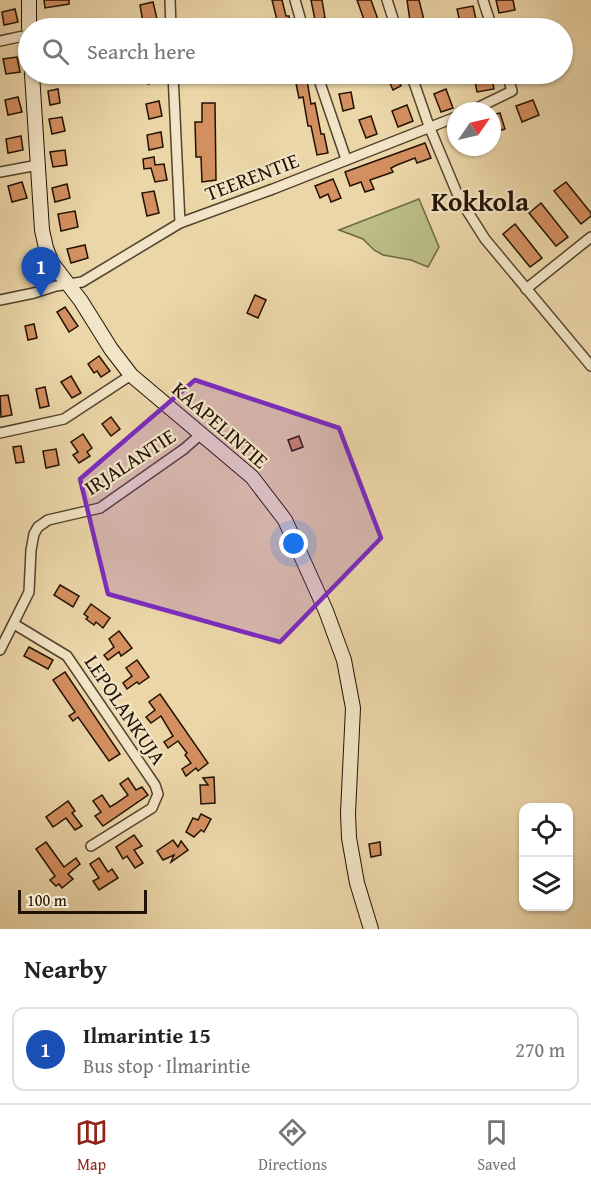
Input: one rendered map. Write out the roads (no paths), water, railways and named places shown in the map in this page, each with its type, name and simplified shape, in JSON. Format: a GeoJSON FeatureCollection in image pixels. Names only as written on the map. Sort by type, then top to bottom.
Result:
{"type":"FeatureCollection","features":[{"type":"Feature","properties":{"kind":"street"},"geometry":{"type":"LineString","coordinates":[[29,0],[29,18]]}},
{"type":"Feature","properties":{"kind":"street"},"geometry":{"type":"LineString","coordinates":[[170,0],[171,18]]}},
{"type":"Feature","properties":{"kind":"street"},"geometry":{"type":"LineString","coordinates":[[295,0],[300,18]]}},
{"type":"Feature","properties":{"kind":"street"},"geometry":{"type":"LineString","coordinates":[[387,0],[393,18]]}},
{"type":"Feature","properties":{"kind":"street"},"geometry":{"type":"LineString","coordinates":[[483,0],[489,18]]}},
{"type":"Feature","properties":{"kind":"street"},"geometry":{"type":"LineString","coordinates":[[0,41],[18,37]]}},
{"type":"Feature","properties":{"kind":"street","name":"KAAPELINTIE"},"geometry":{"type":"LineString","coordinates":[[33,84],[42,230],[52,264],[81,301],[130,375],[252,477],[285,520],[326,611],[344,660],[353,708],[349,838],[357,883],[371,929]]}},
{"type":"Feature","properties":{"kind":"street"},"geometry":{"type":"LineString","coordinates":[[173,84],[180,223]]}},
{"type":"Feature","properties":{"kind":"street"},"geometry":{"type":"LineString","coordinates":[[320,84],[346,159]]}},
{"type":"Feature","properties":{"kind":"street"},"geometry":{"type":"LineString","coordinates":[[414,84],[459,198],[485,239],[591,366]]}},
{"type":"Feature","properties":{"kind":"street"},"geometry":{"type":"LineString","coordinates":[[489,102],[512,91],[510,84]]}},
{"type":"Feature","properties":{"kind":"street","name":"TEERENTIE"},"geometry":{"type":"LineString","coordinates":[[0,300],[82,282],[180,223],[447,120]]}},
{"type":"Feature","properties":{"kind":"street"},"geometry":{"type":"LineString","coordinates":[[0,172],[38,165]]}},
{"type":"Feature","properties":{"kind":"street"},"geometry":{"type":"LineString","coordinates":[[526,289],[591,237]]}},
{"type":"Feature","properties":{"kind":"street"},"geometry":{"type":"LineString","coordinates":[[0,433],[64,419],[130,375]]}},
{"type":"Feature","properties":{"kind":"street","name":"IRJALANTIE"},"geometry":{"type":"LineString","coordinates":[[14,624],[29,592],[31,550],[38,527],[48,520],[100,508],[184,449],[201,434]]}},
{"type":"Feature","properties":{"kind":"street"},"geometry":{"type":"LineString","coordinates":[[0,650],[14,624]]}},
{"type":"Feature","properties":{"kind":"street","name":"LEPOLANKUJA"},"geometry":{"type":"LineString","coordinates":[[14,624],[67,656],[155,785],[158,794],[152,808],[92,846]]}},
{"type":"Feature","properties":{"kind":"place","name":"Ilmarintie 15"},"geometry":{"type":"Point","coordinates":[41,297]}},
{"type":"Feature","properties":{"kind":"district","name":"Kokkola"},"geometry":{"type":"Point","coordinates":[480,202]}}]}
